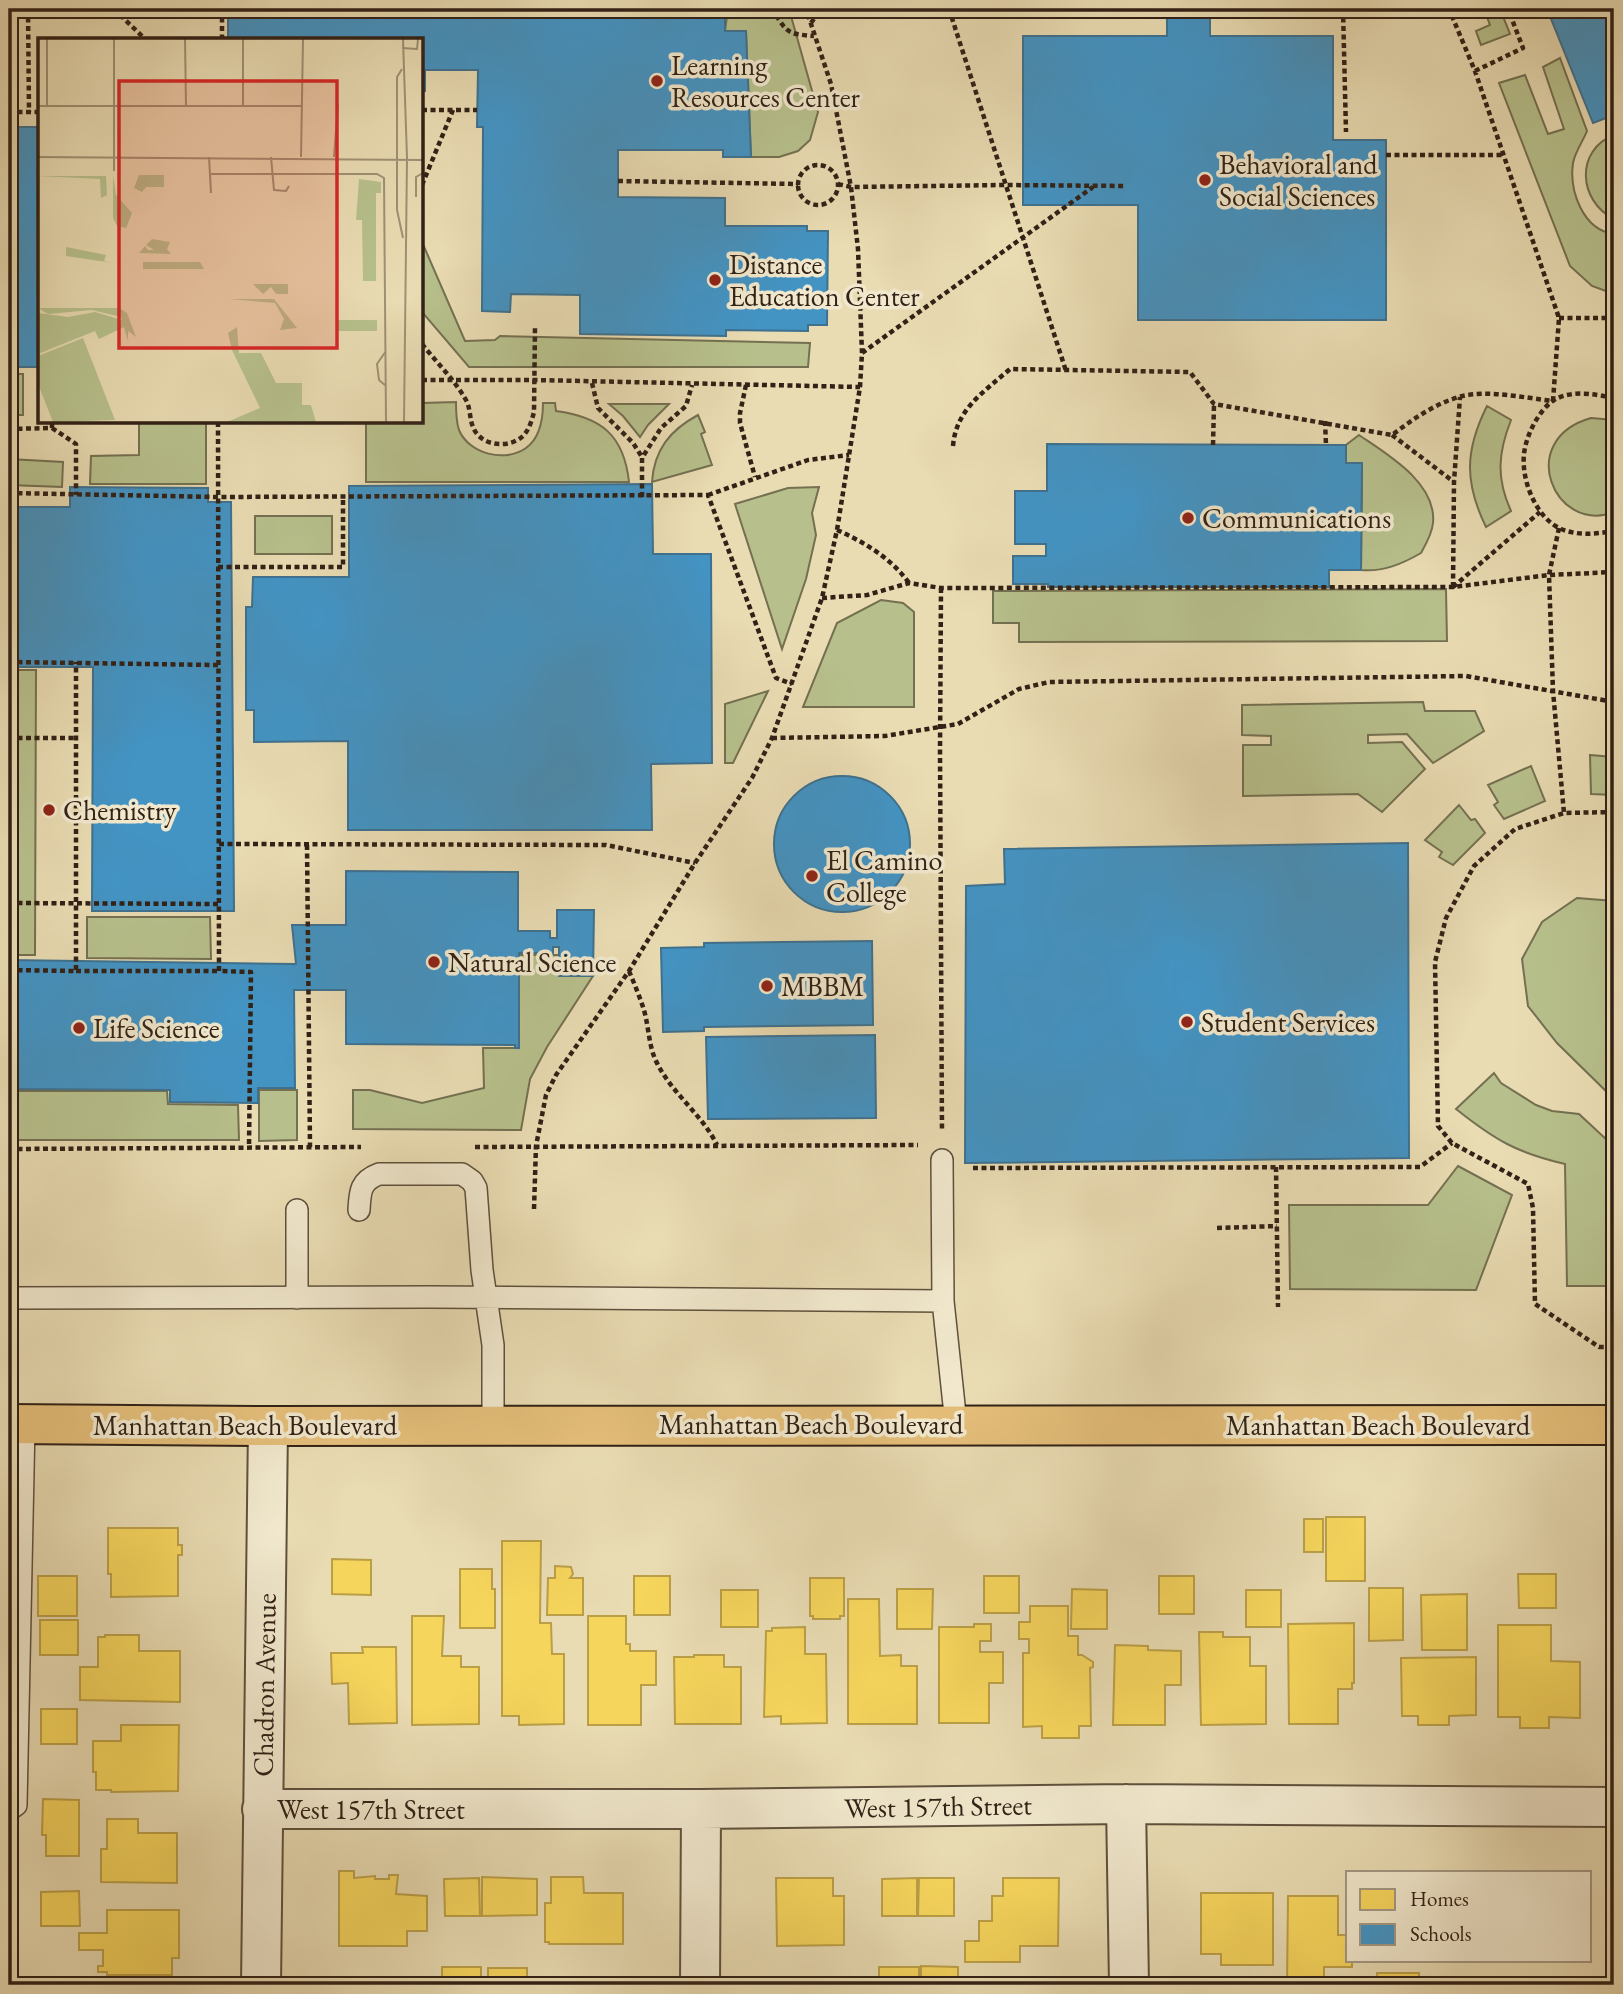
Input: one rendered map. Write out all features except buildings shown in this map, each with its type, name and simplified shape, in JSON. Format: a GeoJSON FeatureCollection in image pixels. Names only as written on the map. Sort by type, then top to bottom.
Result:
{"type":"FeatureCollection","features":[{"type":"Feature","properties":{"kind":"main road","name":"Manhattan Beach Boulevard"},"geometry":{"type":"LineString","coordinates":[[16,1424],[1614,1425]]}},
{"type":"Feature","properties":{"kind":"street","name":"Chadron Avenue"},"geometry":{"type":"LineString","coordinates":[[261,1985],[268,1426]]}},
{"type":"Feature","properties":{"kind":"street","name":"West 157th Street"},"geometry":{"type":"LineString","coordinates":[[262,1809],[701,1809],[1126,1804],[1614,1807]]}},
{"type":"Feature","properties":{"kind":"street"},"geometry":{"type":"LineString","coordinates":[[1126,1804],[1129,1985]]}},
{"type":"Feature","properties":{"kind":"street"},"geometry":{"type":"LineString","coordinates":[[700,1985],[701,1809]]}},
{"type":"Feature","properties":{"kind":"lane"},"geometry":{"type":"LineString","coordinates":[[942,1160],[943,1301],[956,1424]]}},
{"type":"Feature","properties":{"kind":"lane"},"geometry":{"type":"LineString","coordinates":[[359,1210],[361,1186],[368,1178],[379,1174],[462,1174],[472,1181],[476,1188],[482,1270],[493,1345],[493,1424]]}},
{"type":"Feature","properties":{"kind":"lane"},"geometry":{"type":"LineString","coordinates":[[297,1210],[298,1298]]}},
{"type":"Feature","properties":{"kind":"lane"},"geometry":{"type":"LineString","coordinates":[[9,1298],[943,1301]]}},
{"type":"Feature","properties":{"kind":"lane"},"geometry":{"type":"LineString","coordinates":[[9,1810],[16,1805],[16,1424]]}},
{"type":"Feature","properties":{"kind":"path"},"geometry":{"type":"LineString","coordinates":[[28,9],[29,112]]}},
{"type":"Feature","properties":{"kind":"path"},"geometry":{"type":"LineString","coordinates":[[114,9],[144,38]]}},
{"type":"Feature","properties":{"kind":"path"},"geometry":{"type":"LineString","coordinates":[[222,9],[222,38]]}},
{"type":"Feature","properties":{"kind":"path"},"geometry":{"type":"LineString","coordinates":[[768,9],[775,13],[785,29],[794,34],[814,36]]}},
{"type":"Feature","properties":{"kind":"path"},"geometry":{"type":"LineString","coordinates":[[810,24],[821,9]]}},
{"type":"Feature","properties":{"kind":"path"},"geometry":{"type":"LineString","coordinates":[[949,9],[1066,370]]}},
{"type":"Feature","properties":{"kind":"path"},"geometry":{"type":"LineString","coordinates":[[1343,9],[1346,132]]}},
{"type":"Feature","properties":{"kind":"path"},"geometry":{"type":"LineString","coordinates":[[1449,9],[1475,71],[1559,318],[1553,401],[1533,423],[1524,455],[1528,486],[1540,512],[1559,528],[1589,535],[1614,531]]}},
{"type":"Feature","properties":{"kind":"path"},"geometry":{"type":"LineString","coordinates":[[1475,71],[1523,48],[1508,9]]}},
{"type":"Feature","properties":{"kind":"path"},"geometry":{"type":"LineString","coordinates":[[534,1209],[536,1146],[546,1095],[556,1075],[629,971],[695,863],[752,778],[772,738],[822,598],[837,530],[860,387],[862,353],[858,249],[852,187],[831,84],[806,10],[775,13]]}},
{"type":"Feature","properties":{"kind":"path"},"geometry":{"type":"LineString","coordinates":[[424,110],[477,110]]}},
{"type":"Feature","properties":{"kind":"path"},"geometry":{"type":"LineString","coordinates":[[424,180],[453,110]]}},
{"type":"Feature","properties":{"kind":"path"},"geometry":{"type":"LineString","coordinates":[[9,112],[38,112]]}},
{"type":"Feature","properties":{"kind":"path"},"geometry":{"type":"LineString","coordinates":[[1386,155],[1504,155]]}},
{"type":"Feature","properties":{"kind":"path"},"geometry":{"type":"LineString","coordinates":[[814,165],[828,167],[837,178],[838,184],[835,197],[818,205],[806,201],[798,190],[798,184],[803,171],[814,165]]}},
{"type":"Feature","properties":{"kind":"path"},"geometry":{"type":"LineString","coordinates":[[618,181],[798,184]]}},
{"type":"Feature","properties":{"kind":"path"},"geometry":{"type":"LineString","coordinates":[[838,184],[852,187],[1126,186]]}},
{"type":"Feature","properties":{"kind":"path"},"geometry":{"type":"LineString","coordinates":[[862,353],[1094,186]]}},
{"type":"Feature","properties":{"kind":"path"},"geometry":{"type":"LineString","coordinates":[[1559,318],[1614,318]]}},
{"type":"Feature","properties":{"kind":"path"},"geometry":{"type":"LineString","coordinates":[[424,346],[468,403],[472,428],[480,438],[494,444],[509,444],[523,436],[531,424],[534,412],[535,326]]}},
{"type":"Feature","properties":{"kind":"path"},"geometry":{"type":"LineString","coordinates":[[953,446],[954,429],[970,404],[1010,369],[1190,372],[1214,404],[1213,445]]}},
{"type":"Feature","properties":{"kind":"path"},"geometry":{"type":"LineString","coordinates":[[424,380],[860,387]]}},
{"type":"Feature","properties":{"kind":"path"},"geometry":{"type":"LineString","coordinates":[[592,383],[598,408],[633,443],[642,458]]}},
{"type":"Feature","properties":{"kind":"path"},"geometry":{"type":"LineString","coordinates":[[642,496],[642,458],[651,440],[686,405],[692,385]]}},
{"type":"Feature","properties":{"kind":"path"},"geometry":{"type":"LineString","coordinates":[[746,385],[740,423],[755,477]]}},
{"type":"Feature","properties":{"kind":"path"},"geometry":{"type":"LineString","coordinates":[[1392,435],[1420,414],[1460,397],[1499,395],[1553,401],[1585,391],[1614,398]]}},
{"type":"Feature","properties":{"kind":"path"},"geometry":{"type":"LineString","coordinates":[[1453,587],[1454,482],[1460,397]]}},
{"type":"Feature","properties":{"kind":"path"},"geometry":{"type":"LineString","coordinates":[[1214,404],[1325,421],[1392,435],[1454,482]]}},
{"type":"Feature","properties":{"kind":"path"},"geometry":{"type":"LineString","coordinates":[[1325,421],[1326,445]]}},
{"type":"Feature","properties":{"kind":"path"},"geometry":{"type":"LineString","coordinates":[[218,424],[219,971]]}},
{"type":"Feature","properties":{"kind":"path"},"geometry":{"type":"LineString","coordinates":[[9,429],[52,428],[76,444],[76,495]]}},
{"type":"Feature","properties":{"kind":"path"},"geometry":{"type":"LineString","coordinates":[[9,493],[218,496],[708,495],[808,460],[849,455]]}},
{"type":"Feature","properties":{"kind":"path"},"geometry":{"type":"LineString","coordinates":[[708,495],[776,678],[792,684]]}},
{"type":"Feature","properties":{"kind":"path"},"geometry":{"type":"LineString","coordinates":[[218,567],[342,566],[342,496]]}},
{"type":"Feature","properties":{"kind":"path"},"geometry":{"type":"LineString","coordinates":[[1453,587],[1540,512]]}},
{"type":"Feature","properties":{"kind":"path"},"geometry":{"type":"LineString","coordinates":[[1559,528],[1549,575],[1553,691],[1564,813]]}},
{"type":"Feature","properties":{"kind":"path"},"geometry":{"type":"LineString","coordinates":[[837,530],[858,539],[898,568],[909,583]]}},
{"type":"Feature","properties":{"kind":"path"},"geometry":{"type":"LineString","coordinates":[[822,598],[867,595],[909,583],[941,588],[1453,587],[1549,575],[1614,572]]}},
{"type":"Feature","properties":{"kind":"path"},"geometry":{"type":"LineString","coordinates":[[941,588],[942,1160],[957,1168],[1420,1167],[1452,1143]]}},
{"type":"Feature","properties":{"kind":"path"},"geometry":{"type":"LineString","coordinates":[[9,662],[218,665]]}},
{"type":"Feature","properties":{"kind":"path"},"geometry":{"type":"LineString","coordinates":[[76,662],[76,971]]}},
{"type":"Feature","properties":{"kind":"path"},"geometry":{"type":"LineString","coordinates":[[772,738],[886,736],[958,724],[1019,689],[1049,682],[1466,676],[1614,702]]}},
{"type":"Feature","properties":{"kind":"path"},"geometry":{"type":"LineString","coordinates":[[9,738],[75,738]]}},
{"type":"Feature","properties":{"kind":"path"},"geometry":{"type":"LineString","coordinates":[[1614,811],[1564,813],[1515,829],[1474,866],[1446,918],[1435,962],[1438,1126],[1452,1143],[1528,1184],[1533,1208],[1535,1304],[1599,1347],[1614,1347]]}},
{"type":"Feature","properties":{"kind":"path"},"geometry":{"type":"LineString","coordinates":[[219,844],[606,845],[695,863]]}},
{"type":"Feature","properties":{"kind":"path"},"geometry":{"type":"LineString","coordinates":[[307,845],[310,1147]]}},
{"type":"Feature","properties":{"kind":"path"},"geometry":{"type":"LineString","coordinates":[[9,903],[219,904]]}},
{"type":"Feature","properties":{"kind":"path"},"geometry":{"type":"LineString","coordinates":[[9,970],[251,972],[249,1147]]}},
{"type":"Feature","properties":{"kind":"path"},"geometry":{"type":"LineString","coordinates":[[629,971],[644,1009],[656,1061],[679,1097],[710,1132],[717,1145]]}},
{"type":"Feature","properties":{"kind":"path"},"geometry":{"type":"LineString","coordinates":[[1276,1167],[1278,1307]]}},
{"type":"Feature","properties":{"kind":"path"},"geometry":{"type":"LineString","coordinates":[[1217,1228],[1277,1226]]}},
{"type":"Feature","properties":{"kind":"green space"},"geometry":{"type":"Polygon","coordinates":[[[728,9],[789,9],[818,112],[810,140],[798,151],[779,157],[751,157],[746,32],[725,31],[728,9]]]}},
{"type":"Feature","properties":{"kind":"green space"},"geometry":{"type":"Polygon","coordinates":[[[1484,9],[1500,9],[1510,34],[1481,45],[1476,31],[1490,25],[1484,9]]]}},
{"type":"Feature","properties":{"kind":"green space"},"geometry":{"type":"Polygon","coordinates":[[[1560,58],[1587,131],[1574,159],[1573,185],[1586,217],[1603,231],[1614,234],[1614,294],[1592,286],[1570,266],[1499,83],[1525,75],[1548,134],[1564,129],[1543,67],[1560,58]]]}},
{"type":"Feature","properties":{"kind":"green space"},"geometry":{"type":"Polygon","coordinates":[[[1614,135],[1614,219],[1602,211],[1593,200],[1586,176],[1587,163],[1592,152],[1601,142],[1614,135]]]}},
{"type":"Feature","properties":{"kind":"green space"},"geometry":{"type":"Polygon","coordinates":[[[424,247],[465,341],[495,340],[500,336],[810,343],[808,367],[469,367],[424,314],[424,247]]]}},
{"type":"Feature","properties":{"kind":"green space"},"geometry":{"type":"Polygon","coordinates":[[[9,374],[23,374],[23,415],[9,415],[9,374]]]}},
{"type":"Feature","properties":{"kind":"green space"},"geometry":{"type":"Polygon","coordinates":[[[456,402],[457,423],[464,438],[479,450],[498,455],[518,453],[531,444],[540,428],[543,403],[555,403],[556,411],[586,418],[608,431],[622,452],[629,482],[366,482],[366,424],[424,424],[424,403],[456,402]]]}},
{"type":"Feature","properties":{"kind":"green space"},"geometry":{"type":"Polygon","coordinates":[[[609,404],[669,404],[640,437],[609,404]]]}},
{"type":"Feature","properties":{"kind":"green space"},"geometry":{"type":"Polygon","coordinates":[[[1487,406],[1511,420],[1503,444],[1500,466],[1503,488],[1511,511],[1486,527],[1474,495],[1470,466],[1474,437],[1487,406]]]}},
{"type":"Feature","properties":{"kind":"green space"},"geometry":{"type":"Polygon","coordinates":[[[698,415],[705,432],[701,434],[712,465],[652,482],[656,460],[665,442],[679,427],[698,415]]]}},
{"type":"Feature","properties":{"kind":"green space"},"geometry":{"type":"Polygon","coordinates":[[[1591,418],[1614,420],[1614,512],[1593,515],[1575,510],[1560,498],[1552,482],[1549,463],[1554,445],[1567,429],[1591,418]]]}},
{"type":"Feature","properties":{"kind":"green space"},"geometry":{"type":"Polygon","coordinates":[[[139,424],[206,424],[206,484],[90,484],[91,456],[139,455],[139,424]]]}},
{"type":"Feature","properties":{"kind":"green space"},"geometry":{"type":"Polygon","coordinates":[[[1359,435],[1408,471],[1427,495],[1432,509],[1432,527],[1421,553],[1399,564],[1377,570],[1361,570],[1362,463],[1346,463],[1346,445],[1359,435]]]}},
{"type":"Feature","properties":{"kind":"green space"},"geometry":{"type":"Polygon","coordinates":[[[9,459],[63,462],[62,487],[9,485],[9,459]]]}},
{"type":"Feature","properties":{"kind":"green space"},"geometry":{"type":"Polygon","coordinates":[[[819,487],[812,513],[816,535],[806,579],[782,649],[735,504],[788,488],[819,487]]]}},
{"type":"Feature","properties":{"kind":"green space"},"geometry":{"type":"Polygon","coordinates":[[[255,516],[332,516],[332,554],[255,554],[255,516]]]}},
{"type":"Feature","properties":{"kind":"green space"},"geometry":{"type":"Polygon","coordinates":[[[1446,589],[1447,641],[1019,642],[1019,623],[993,623],[993,591],[1446,589]]]}},
{"type":"Feature","properties":{"kind":"green space"},"geometry":{"type":"Polygon","coordinates":[[[881,600],[903,603],[914,612],[914,707],[803,707],[837,623],[881,600]]]}},
{"type":"Feature","properties":{"kind":"green space"},"geometry":{"type":"Polygon","coordinates":[[[9,670],[36,670],[35,955],[9,955],[9,670]]]}},
{"type":"Feature","properties":{"kind":"green space"},"geometry":{"type":"Polygon","coordinates":[[[768,691],[733,763],[725,763],[725,704],[768,691]]]}},
{"type":"Feature","properties":{"kind":"green space"},"geometry":{"type":"Polygon","coordinates":[[[1423,702],[1425,711],[1475,711],[1484,731],[1433,763],[1407,734],[1368,735],[1368,743],[1402,742],[1425,769],[1382,812],[1358,794],[1243,796],[1243,745],[1271,745],[1271,736],[1242,735],[1242,705],[1423,702]]]}},
{"type":"Feature","properties":{"kind":"green space"},"geometry":{"type":"Polygon","coordinates":[[[1590,755],[1614,757],[1614,795],[1591,794],[1590,755]]]}},
{"type":"Feature","properties":{"kind":"green space"},"geometry":{"type":"Polygon","coordinates":[[[1531,766],[1545,801],[1504,819],[1494,805],[1498,802],[1488,785],[1531,766]]]}},
{"type":"Feature","properties":{"kind":"green space"},"geometry":{"type":"Polygon","coordinates":[[[1459,805],[1471,820],[1475,819],[1485,833],[1453,865],[1439,857],[1442,852],[1425,840],[1459,805]]]}},
{"type":"Feature","properties":{"kind":"green space"},"geometry":{"type":"Polygon","coordinates":[[[1577,898],[1614,901],[1614,1099],[1557,1043],[1528,1006],[1522,959],[1542,922],[1577,898]]]}},
{"type":"Feature","properties":{"kind":"green space"},"geometry":{"type":"Polygon","coordinates":[[[87,917],[210,917],[211,959],[87,958],[87,917]]]}},
{"type":"Feature","properties":{"kind":"green space"},"geometry":{"type":"Polygon","coordinates":[[[519,955],[559,955],[559,976],[593,976],[547,1047],[530,1079],[521,1130],[353,1129],[353,1090],[370,1090],[422,1103],[484,1088],[483,1048],[519,1048],[519,955]]]}},
{"type":"Feature","properties":{"kind":"green space"},"geometry":{"type":"Polygon","coordinates":[[[1494,1073],[1501,1083],[1536,1105],[1552,1111],[1579,1114],[1607,1140],[1614,1163],[1614,1286],[1567,1286],[1565,1164],[1507,1144],[1456,1109],[1494,1073]]]}},
{"type":"Feature","properties":{"kind":"green space"},"geometry":{"type":"Polygon","coordinates":[[[259,1090],[297,1090],[297,1140],[259,1141],[259,1090]]]}},
{"type":"Feature","properties":{"kind":"green space"},"geometry":{"type":"Polygon","coordinates":[[[9,1091],[167,1091],[168,1104],[238,1105],[239,1140],[9,1140],[9,1091]]]}},
{"type":"Feature","properties":{"kind":"green space"},"geometry":{"type":"Polygon","coordinates":[[[1458,1166],[1512,1195],[1476,1290],[1290,1289],[1289,1205],[1428,1205],[1458,1166]]]}},
{"type":"Feature","properties":{"kind":"place","name":"Learning Resources Center"},"geometry":{"type":"Point","coordinates":[657,81]}},
{"type":"Feature","properties":{"kind":"place","name":"Behavioral and Social Sciences"},"geometry":{"type":"Point","coordinates":[1205,180]}},
{"type":"Feature","properties":{"kind":"place","name":"Distance Education Center"},"geometry":{"type":"Point","coordinates":[715,280]}},
{"type":"Feature","properties":{"kind":"place","name":"Communications"},"geometry":{"type":"Point","coordinates":[1188,518]}},
{"type":"Feature","properties":{"kind":"place","name":"Chemistry"},"geometry":{"type":"Point","coordinates":[49,810]}},
{"type":"Feature","properties":{"kind":"place","name":"El Camino College"},"geometry":{"type":"Point","coordinates":[812,876]}},
{"type":"Feature","properties":{"kind":"place","name":"Natural Science"},"geometry":{"type":"Point","coordinates":[434,962]}},
{"type":"Feature","properties":{"kind":"place","name":"MBBM"},"geometry":{"type":"Point","coordinates":[767,986]}},
{"type":"Feature","properties":{"kind":"place","name":"Student Services"},"geometry":{"type":"Point","coordinates":[1187,1022]}},
{"type":"Feature","properties":{"kind":"place","name":"Life Science"},"geometry":{"type":"Point","coordinates":[79,1028]}}]}
